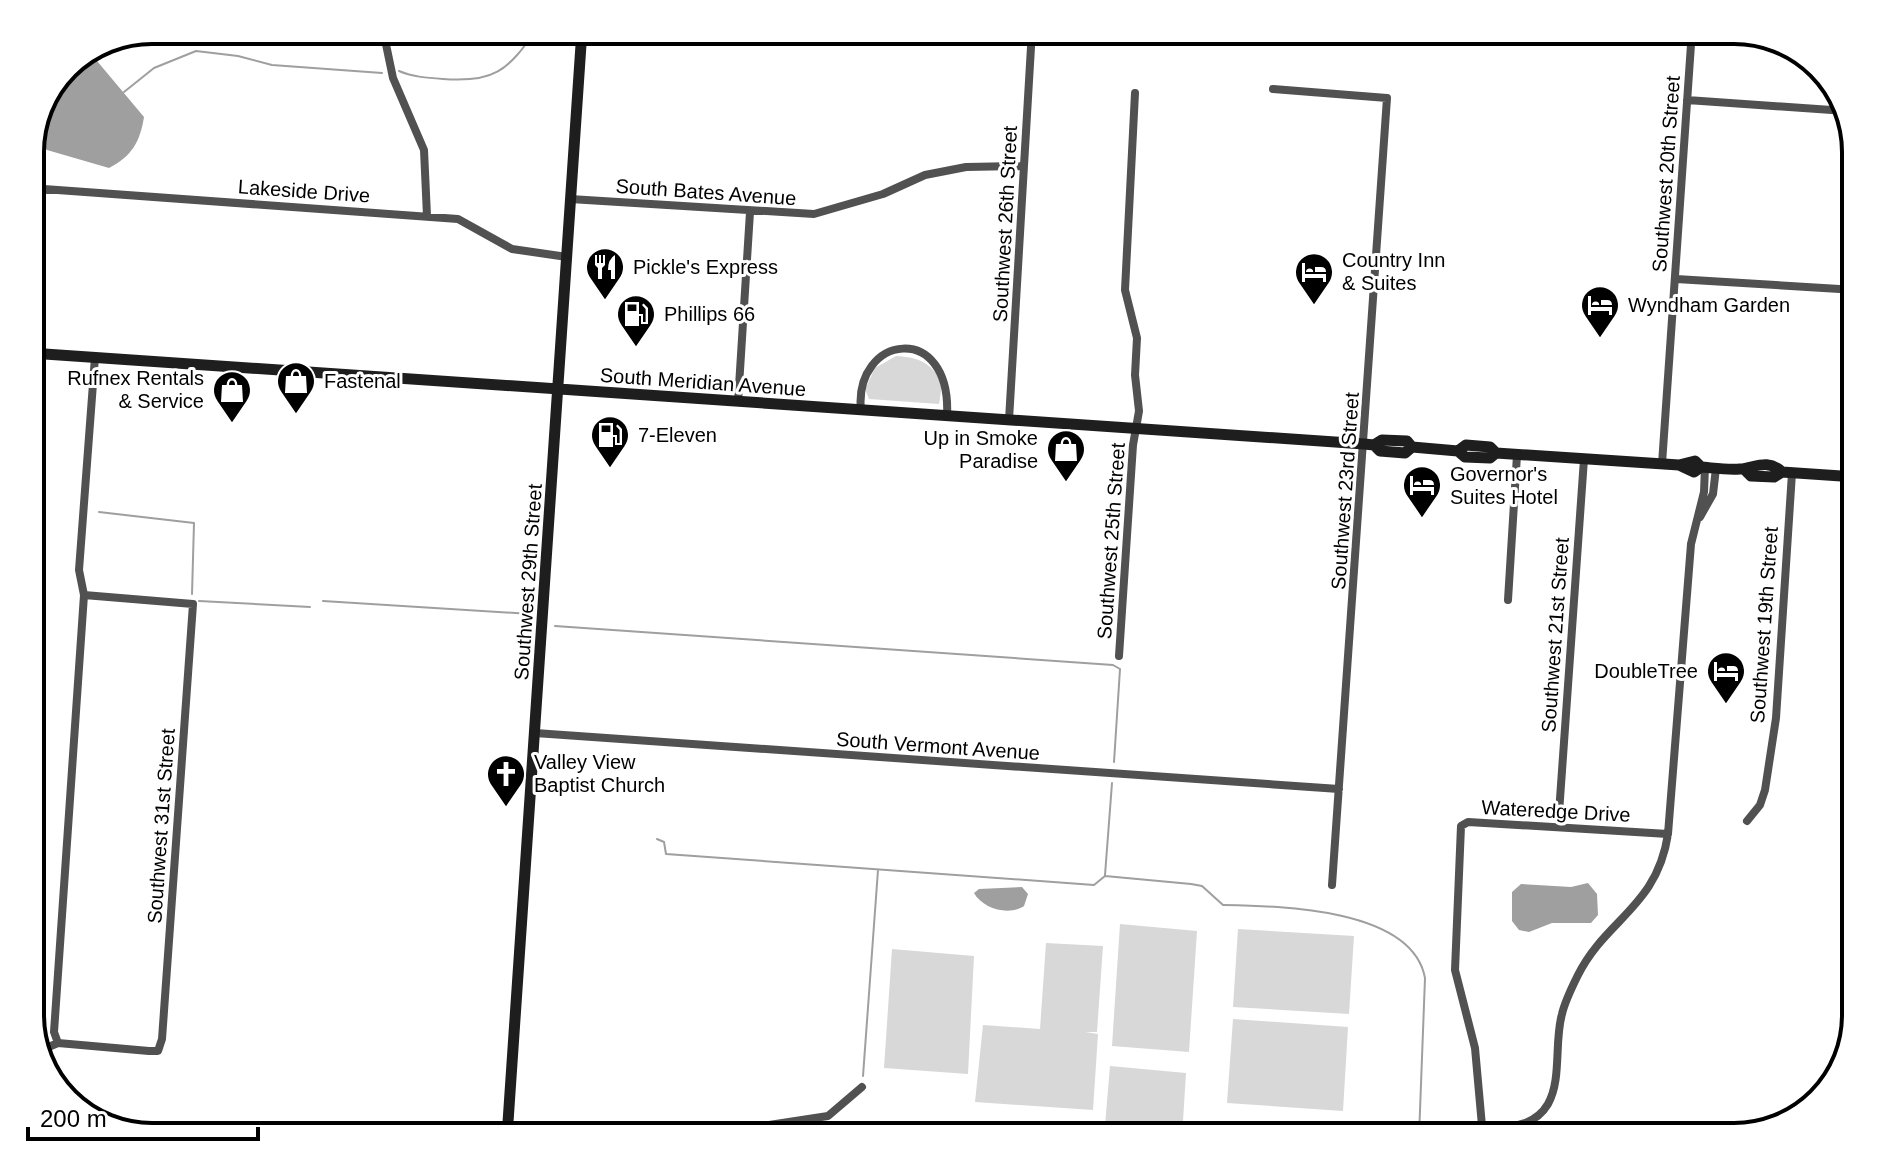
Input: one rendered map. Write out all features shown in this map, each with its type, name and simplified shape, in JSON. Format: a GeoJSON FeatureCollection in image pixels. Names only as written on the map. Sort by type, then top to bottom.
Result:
{"type":"FeatureCollection","features":[{"type":"Feature","properties":{"kind":"main road","name":"Southwest 29th Street"},"geometry":{"type":"LineString","coordinates":[[508,1123],[581,44]]}},
{"type":"Feature","properties":{"kind":"main road","name":"South Meridian Avenue"},"geometry":{"type":"LineString","coordinates":[[44,354],[1369,445],[1382,440],[1407,441],[1412,447],[1458,451],[1466,445],[1490,447],[1496,453],[1517,455],[1679,465],[1695,461],[1707,467],[1744,469],[1751,464],[1775,466],[1787,472],[1842,476]]}},
{"type":"Feature","properties":{"kind":"street"},"geometry":{"type":"LineString","coordinates":[[386,44],[393,78],[424,150],[427,216]]}},
{"type":"Feature","properties":{"kind":"street","name":"Southwest 26th Street"},"geometry":{"type":"LineString","coordinates":[[1009,420],[1031,44]]}},
{"type":"Feature","properties":{"kind":"street","name":"Southwest 20th Street"},"geometry":{"type":"LineString","coordinates":[[1662,464],[1691,44]]}},
{"type":"Feature","properties":{"kind":"street","name":"Southwest 23rd Street"},"geometry":{"type":"LineString","coordinates":[[1273,89],[1387,98],[1369,445],[1332,885]]}},
{"type":"Feature","properties":{"kind":"street","name":"Southwest 25th Street"},"geometry":{"type":"LineString","coordinates":[[1119,656],[1135,429],[1139,411],[1135,375],[1137,338],[1125,290],[1135,93]]}},
{"type":"Feature","properties":{"kind":"street"},"geometry":{"type":"LineString","coordinates":[[1687,100],[1834,110]]}},
{"type":"Feature","properties":{"kind":"street","name":"South Bates Avenue"},"geometry":{"type":"LineString","coordinates":[[570,199],[814,214],[883,194],[925,175],[966,167],[1024,166]]}},
{"type":"Feature","properties":{"kind":"street","name":"Lakeside Drive"},"geometry":{"type":"LineString","coordinates":[[44,189],[427,216],[473,224],[512,249],[567,257]]}},
{"type":"Feature","properties":{"kind":"street"},"geometry":{"type":"LineString","coordinates":[[738,402],[750,212]]}},
{"type":"Feature","properties":{"kind":"street"},"geometry":{"type":"LineString","coordinates":[[1676,279],[1842,289]]}},
{"type":"Feature","properties":{"kind":"street"},"geometry":{"type":"LineString","coordinates":[[861,411],[867,371],[880,355],[902,348],[935,360],[943,373],[947,416]]}},
{"type":"Feature","properties":{"kind":"street"},"geometry":{"type":"LineString","coordinates":[[49,1047],[58,1043],[54,1032],[84,595],[79,570],[95,357]]}},
{"type":"Feature","properties":{"kind":"street"},"geometry":{"type":"LineString","coordinates":[[1508,600],[1517,455]]}},
{"type":"Feature","properties":{"kind":"street","name":"Southwest 21st Street"},"geometry":{"type":"LineString","coordinates":[[1559,813],[1584,459]]}},
{"type":"Feature","properties":{"kind":"street","name":"Wateredge Drive"},"geometry":{"type":"LineString","coordinates":[[1527,1123],[1547,1106],[1554,1078],[1561,1015],[1574,984],[1591,953],[1634,909],[1656,878],[1668,834],[1693,528],[1704,492],[1707,467]]}},
{"type":"Feature","properties":{"kind":"street","name":"Southwest 19th Street"},"geometry":{"type":"LineString","coordinates":[[1747,821],[1760,805],[1765,790],[1776,718],[1787,472]]}},
{"type":"Feature","properties":{"kind":"street","name":"Southwest 31st Street"},"geometry":{"type":"LineString","coordinates":[[58,1043],[158,1051],[162,1039],[193,604],[84,595]]}},
{"type":"Feature","properties":{"kind":"street","name":"South Vermont Avenue"},"geometry":{"type":"LineString","coordinates":[[535,733],[1339,789]]}},
{"type":"Feature","properties":{"kind":"street","name":"Wateredge Drive"},"geometry":{"type":"LineString","coordinates":[[1482,1123],[1475,1048],[1455,970],[1461,826],[1468,822],[1668,834]]}},
{"type":"Feature","properties":{"kind":"street"},"geometry":{"type":"LineString","coordinates":[[779,1123],[828,1116],[859,1094]]}},
{"type":"Feature","properties":{"kind":"shaded area"},"geometry":{"type":"Polygon","coordinates":[[[96,60],[144,117],[134,147],[109,168],[47,150],[44,145],[55,104],[66,86],[96,60]]]}},
{"type":"Feature","properties":{"kind":"shaded area"},"geometry":{"type":"Polygon","coordinates":[[[896,356],[918,360],[934,371],[942,384],[939,404],[869,399],[865,389],[875,368],[896,356]]]}},
{"type":"Feature","properties":{"kind":"shaded area"},"geometry":{"type":"Polygon","coordinates":[[[1588,883],[1597,894],[1598,915],[1591,923],[1552,923],[1529,932],[1519,930],[1512,921],[1512,892],[1521,884],[1571,887],[1588,883]]]}},
{"type":"Feature","properties":{"kind":"shaded area"},"geometry":{"type":"Polygon","coordinates":[[[1022,887],[1028,894],[1024,906],[1011,910],[990,907],[974,893],[979,889],[1022,887]]]}},
{"type":"Feature","properties":{"kind":"shaded area"},"geometry":{"type":"Polygon","coordinates":[[[1120,924],[1197,931],[1189,1052],[1112,1046],[1120,924]]]}},
{"type":"Feature","properties":{"kind":"shaded area"},"geometry":{"type":"Polygon","coordinates":[[[1238,929],[1354,936],[1349,1014],[1233,1007],[1238,929]]]}},
{"type":"Feature","properties":{"kind":"shaded area"},"geometry":{"type":"Polygon","coordinates":[[[1046,943],[1103,946],[1097,1032],[1085,1032],[1098,1034],[1093,1110],[975,1102],[983,1025],[1040,1029],[1046,943]]]}},
{"type":"Feature","properties":{"kind":"shaded area"},"geometry":{"type":"Polygon","coordinates":[[[892,949],[974,956],[968,1074],[884,1068],[892,949]]]}},
{"type":"Feature","properties":{"kind":"shaded area"},"geometry":{"type":"Polygon","coordinates":[[[1233,1019],[1348,1027],[1343,1111],[1227,1103],[1233,1019]]]}},
{"type":"Feature","properties":{"kind":"shaded area"},"geometry":{"type":"Polygon","coordinates":[[[1110,1066],[1186,1073],[1183,1123],[1105,1123],[1110,1066]]]}},
{"type":"Feature","properties":{"kind":"waterway"},"geometry":{"type":"LineString","coordinates":[[399,71],[443,79],[475,79],[507,65],[526,44]]}},
{"type":"Feature","properties":{"kind":"waterway"},"geometry":{"type":"LineString","coordinates":[[124,92],[154,68],[196,51],[238,56],[272,65],[382,73]]}},
{"type":"Feature","properties":{"kind":"waterway"},"geometry":{"type":"LineString","coordinates":[[99,512],[194,523],[192,594]]}},
{"type":"Feature","properties":{"kind":"waterway"},"geometry":{"type":"LineString","coordinates":[[199,601],[310,607]]}},
{"type":"Feature","properties":{"kind":"waterway"},"geometry":{"type":"LineString","coordinates":[[323,601],[531,614]]}},
{"type":"Feature","properties":{"kind":"waterway"},"geometry":{"type":"LineString","coordinates":[[555,626],[1113,665],[1120,669],[1114,762]]}},
{"type":"Feature","properties":{"kind":"waterway"},"geometry":{"type":"LineString","coordinates":[[1105,875],[1112,783]]}},
{"type":"Feature","properties":{"kind":"waterway"},"geometry":{"type":"LineString","coordinates":[[657,839],[664,842],[666,854],[1094,885],[1105,876],[1191,884],[1202,886],[1223,905],[1309,910],[1370,924],[1396,937],[1415,955],[1425,978],[1420,1123]]}},
{"type":"Feature","properties":{"kind":"waterway"},"geometry":{"type":"LineString","coordinates":[[863,1076],[878,870]]}},
{"type":"Feature","properties":{"kind":"place","name":"Pickle's Express"},"geometry":{"type":"Point","coordinates":[605,301]}},
{"type":"Feature","properties":{"kind":"place","name":"Country Inn & Suites"},"geometry":{"type":"Point","coordinates":[1314,306]}},
{"type":"Feature","properties":{"kind":"place","name":"Wyndham Garden"},"geometry":{"type":"Point","coordinates":[1600,339]}},
{"type":"Feature","properties":{"kind":"place","name":"Phillips 66"},"geometry":{"type":"Point","coordinates":[636,348]}},
{"type":"Feature","properties":{"kind":"place","name":"Fastenal"},"geometry":{"type":"Point","coordinates":[296,415]}},
{"type":"Feature","properties":{"kind":"place","name":"Rufnex Rentals & Service"},"geometry":{"type":"Point","coordinates":[232,424]}},
{"type":"Feature","properties":{"kind":"place","name":"7-Eleven"},"geometry":{"type":"Point","coordinates":[610,469]}},
{"type":"Feature","properties":{"kind":"place","name":"Up in Smoke Paradise"},"geometry":{"type":"Point","coordinates":[1066,483]}},
{"type":"Feature","properties":{"kind":"place","name":"Governor's Suites Hotel"},"geometry":{"type":"Point","coordinates":[1422,519]}},
{"type":"Feature","properties":{"kind":"place","name":"DoubleTree"},"geometry":{"type":"Point","coordinates":[1726,705]}},
{"type":"Feature","properties":{"kind":"place","name":"Valley View Baptist Church"},"geometry":{"type":"Point","coordinates":[506,808]}}]}
